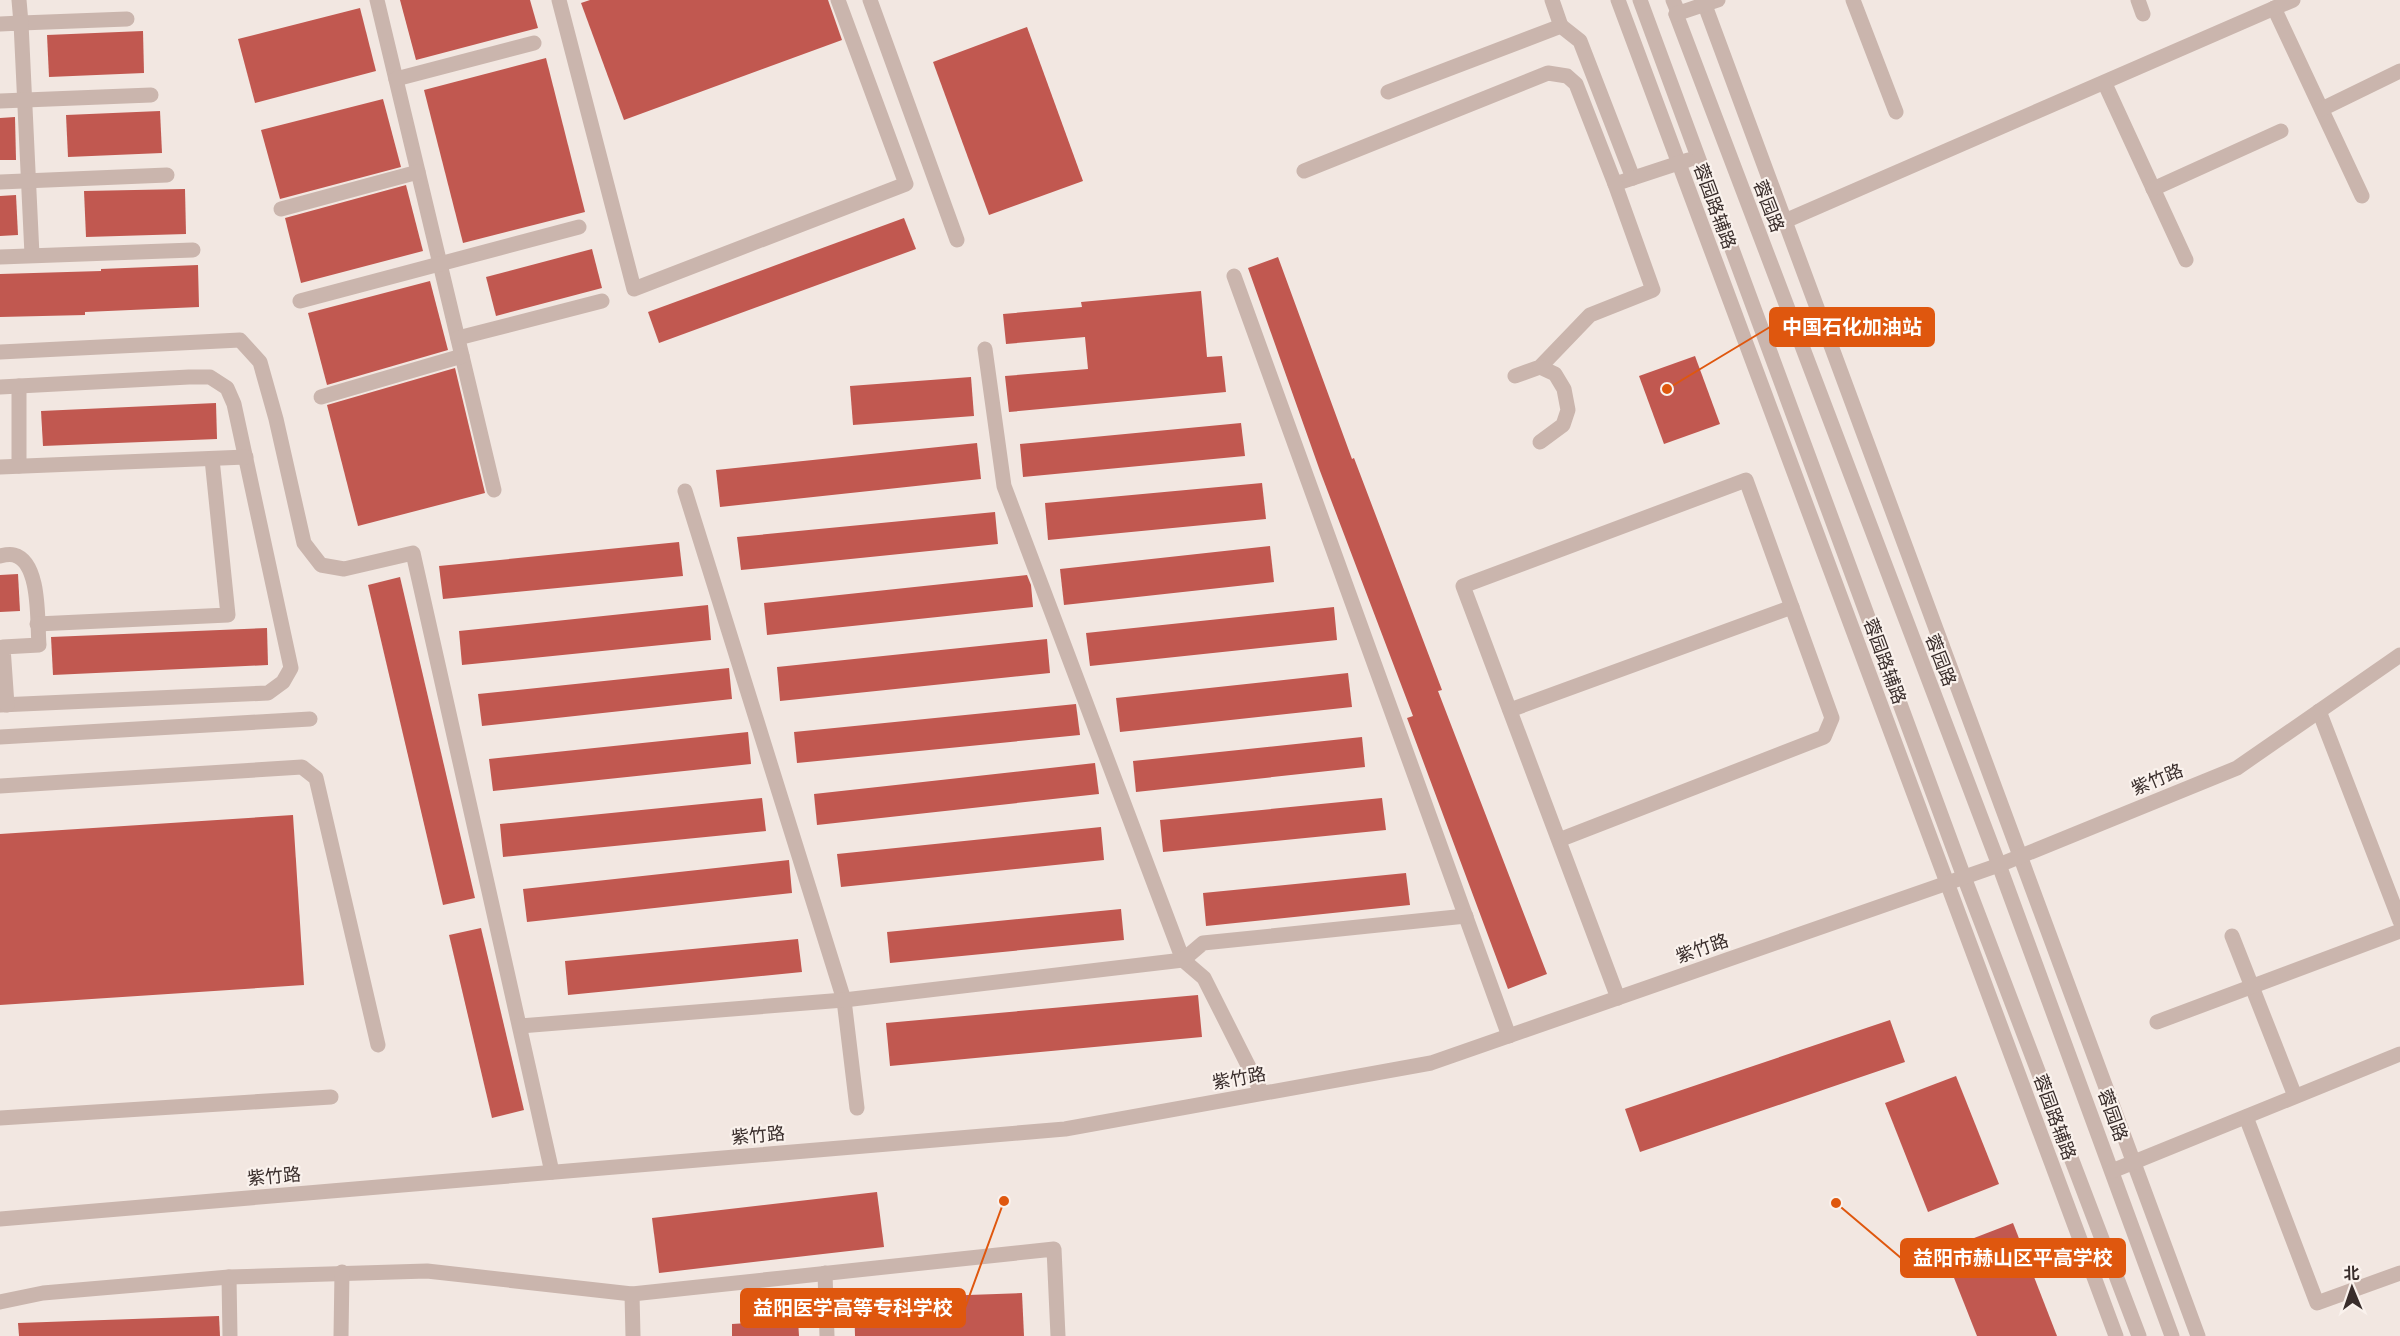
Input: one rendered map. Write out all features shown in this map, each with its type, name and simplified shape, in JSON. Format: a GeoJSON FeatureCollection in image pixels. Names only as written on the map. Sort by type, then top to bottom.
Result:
{"type":"FeatureCollection","features":[{"type":"Feature","properties":{"kind":"street"},"geometry":{"type":"LineString","coordinates":[[19,0],[32,255]]}},
{"type":"Feature","properties":{"kind":"street"},"geometry":{"type":"LineString","coordinates":[[377,0],[494,490]]}},
{"type":"Feature","properties":{"kind":"street"},"geometry":{"type":"LineString","coordinates":[[559,0],[633,289],[906,184],[838,0]]}},
{"type":"Feature","properties":{"kind":"street"},"geometry":{"type":"LineString","coordinates":[[870,0],[957,240]]}},
{"type":"Feature","properties":{"kind":"street"},"geometry":{"type":"LineString","coordinates":[[1552,0],[1561,26],[1580,41],[1633,178]]}},
{"type":"Feature","properties":{"kind":"street","name":"蓉园路辅路"},"geometry":{"type":"LineString","coordinates":[[1618,0],[2116,1336]]}},
{"type":"Feature","properties":{"kind":"street"},"geometry":{"type":"LineString","coordinates":[[1640,0],[1700,157],[1964,877],[2139,1336]]}},
{"type":"Feature","properties":{"kind":"street"},"geometry":{"type":"LineString","coordinates":[[1853,0],[1896,112]]}},
{"type":"Feature","properties":{"kind":"street"},"geometry":{"type":"LineString","coordinates":[[1785,221],[2105,84],[2293,0]]}},
{"type":"Feature","properties":{"kind":"street"},"geometry":{"type":"LineString","coordinates":[[1675,7],[1709,2],[1785,221],[2198,1336]]}},
{"type":"Feature","properties":{"kind":"street","name":"蓉园路"},"geometry":{"type":"LineString","coordinates":[[1675,7],[1998,865],[2172,1336]]}},
{"type":"Feature","properties":{"kind":"street"},"geometry":{"type":"LineString","coordinates":[[2274,8],[2362,196]]}},
{"type":"Feature","properties":{"kind":"street"},"geometry":{"type":"LineString","coordinates":[[0,24],[127,19]]}},
{"type":"Feature","properties":{"kind":"street"},"geometry":{"type":"LineString","coordinates":[[1388,92],[1561,26]]}},
{"type":"Feature","properties":{"kind":"street"},"geometry":{"type":"LineString","coordinates":[[396,79],[534,43]]}},
{"type":"Feature","properties":{"kind":"street"},"geometry":{"type":"LineString","coordinates":[[2322,109],[2400,71]]}},
{"type":"Feature","properties":{"kind":"street"},"geometry":{"type":"LineString","coordinates":[[1304,171],[1548,73],[1568,76],[1576,84],[1653,290],[1590,315],[1540,367],[1515,376]]}},
{"type":"Feature","properties":{"kind":"street"},"geometry":{"type":"LineString","coordinates":[[2105,84],[2186,260]]}},
{"type":"Feature","properties":{"kind":"street"},"geometry":{"type":"LineString","coordinates":[[0,101],[151,95]]}},
{"type":"Feature","properties":{"kind":"street"},"geometry":{"type":"LineString","coordinates":[[2153,189],[2281,131]]}},
{"type":"Feature","properties":{"kind":"street"},"geometry":{"type":"LineString","coordinates":[[1615,184],[1678,162],[1700,157]]}},
{"type":"Feature","properties":{"kind":"street"},"geometry":{"type":"LineString","coordinates":[[281,208],[418,172]]}},
{"type":"Feature","properties":{"kind":"street"},"geometry":{"type":"LineString","coordinates":[[0,182],[166,175]]}},
{"type":"Feature","properties":{"kind":"street"},"geometry":{"type":"LineString","coordinates":[[300,302],[579,227]]}},
{"type":"Feature","properties":{"kind":"street"},"geometry":{"type":"LineString","coordinates":[[0,257],[193,250]]}},
{"type":"Feature","properties":{"kind":"street"},"geometry":{"type":"LineString","coordinates":[[1234,276],[1509,1036]]}},
{"type":"Feature","properties":{"kind":"street"},"geometry":{"type":"LineString","coordinates":[[458,338],[602,300]]}},
{"type":"Feature","properties":{"kind":"street"},"geometry":{"type":"LineString","coordinates":[[0,352],[240,340],[260,362],[276,419],[304,543],[321,565],[344,569],[413,553],[552,1172]]}},
{"type":"Feature","properties":{"kind":"street"},"geometry":{"type":"LineString","coordinates":[[985,349],[1004,486],[1183,960],[1204,978],[1262,1093]]}},
{"type":"Feature","properties":{"kind":"street"},"geometry":{"type":"LineString","coordinates":[[321,397],[462,356]]}},
{"type":"Feature","properties":{"kind":"street"},"geometry":{"type":"LineString","coordinates":[[1540,367],[1555,374],[1564,389],[1568,410],[1563,424],[1540,442]]}},
{"type":"Feature","properties":{"kind":"street"},"geometry":{"type":"LineString","coordinates":[[0,387],[189,376],[210,377],[227,388],[234,404],[291,668],[283,682],[268,693],[4,705],[1,646],[39,645],[33,575],[27,563],[14,555],[0,556]]}},
{"type":"Feature","properties":{"kind":"street"},"geometry":{"type":"LineString","coordinates":[[19,386],[19,466]]}},
{"type":"Feature","properties":{"kind":"street"},"geometry":{"type":"LineString","coordinates":[[0,467],[246,457]]}},
{"type":"Feature","properties":{"kind":"street"},"geometry":{"type":"LineString","coordinates":[[37,624],[228,615],[212,459]]}},
{"type":"Feature","properties":{"kind":"street"},"geometry":{"type":"LineString","coordinates":[[1559,840],[1824,737],[1832,718],[1746,480],[1463,586],[1618,998]]}},
{"type":"Feature","properties":{"kind":"street"},"geometry":{"type":"LineString","coordinates":[[685,491],[844,999],[857,1108]]}},
{"type":"Feature","properties":{"kind":"street"},"geometry":{"type":"LineString","coordinates":[[1510,710],[1792,607]]}},
{"type":"Feature","properties":{"kind":"street","name":"紫竹路"},"geometry":{"type":"LineString","coordinates":[[0,1220],[1065,1129],[1431,1063],[1998,865],[2237,768],[2400,655]]}},
{"type":"Feature","properties":{"kind":"street"},"geometry":{"type":"LineString","coordinates":[[2319,711],[2400,921]]}},
{"type":"Feature","properties":{"kind":"street"},"geometry":{"type":"LineString","coordinates":[[0,737],[310,719]]}},
{"type":"Feature","properties":{"kind":"street"},"geometry":{"type":"LineString","coordinates":[[0,786],[302,767],[316,778],[378,1045]]}},
{"type":"Feature","properties":{"kind":"street"},"geometry":{"type":"LineString","coordinates":[[520,1026],[844,999],[1183,960],[1203,943],[1466,916]]}},
{"type":"Feature","properties":{"kind":"street"},"geometry":{"type":"LineString","coordinates":[[2157,1022],[2400,931]]}},
{"type":"Feature","properties":{"kind":"street"},"geometry":{"type":"LineString","coordinates":[[2232,936],[2295,1096]]}},
{"type":"Feature","properties":{"kind":"street"},"geometry":{"type":"LineString","coordinates":[[2112,1171],[2400,1054]]}},
{"type":"Feature","properties":{"kind":"street"},"geometry":{"type":"LineString","coordinates":[[0,1118],[331,1097]]}},
{"type":"Feature","properties":{"kind":"street"},"geometry":{"type":"LineString","coordinates":[[2246,1117],[2317,1303],[2400,1273]]}},
{"type":"Feature","properties":{"kind":"street"},"geometry":{"type":"LineString","coordinates":[[0,1302],[43,1293],[229,1277],[427,1270],[632,1294],[1053,1249],[1058,1336]]}},
{"type":"Feature","properties":{"kind":"street"},"geometry":{"type":"LineString","coordinates":[[341,1336],[342,1272]]}},
{"type":"Feature","properties":{"kind":"street"},"geometry":{"type":"LineString","coordinates":[[825,1273],[827,1336]]}},
{"type":"Feature","properties":{"kind":"street"},"geometry":{"type":"LineString","coordinates":[[229,1277],[230,1336]]}},
{"type":"Feature","properties":{"kind":"street"},"geometry":{"type":"LineString","coordinates":[[632,1294],[633,1336]]}},
{"type":"Feature","properties":{"kind":"building"},"geometry":{"type":"Polygon","coordinates":[[[400,0],[530,0],[538,28],[416,60],[400,0]]]}},
{"type":"Feature","properties":{"kind":"building"},"geometry":{"type":"Polygon","coordinates":[[[590,0],[828,0],[842,40],[624,120],[581,3],[590,0]]]}},
{"type":"Feature","properties":{"kind":"building"},"geometry":{"type":"Polygon","coordinates":[[[360,8],[376,71],[255,103],[238,39],[360,8]]]}},
{"type":"Feature","properties":{"kind":"building"},"geometry":{"type":"Polygon","coordinates":[[[1027,27],[1083,181],[989,215],[933,62],[1027,27]]]}},
{"type":"Feature","properties":{"kind":"building"},"geometry":{"type":"Polygon","coordinates":[[[143,31],[144,73],[49,77],[47,35],[143,31]]]}},
{"type":"Feature","properties":{"kind":"building"},"geometry":{"type":"Polygon","coordinates":[[[546,58],[585,212],[463,243],[424,90],[546,58]]]}},
{"type":"Feature","properties":{"kind":"building"},"geometry":{"type":"Polygon","coordinates":[[[383,99],[401,167],[280,199],[261,130],[383,99]]]}},
{"type":"Feature","properties":{"kind":"building"},"geometry":{"type":"Polygon","coordinates":[[[160,111],[162,153],[68,157],[66,115],[160,111]]]}},
{"type":"Feature","properties":{"kind":"building"},"geometry":{"type":"Polygon","coordinates":[[[15,117],[16,160],[0,160],[0,118],[15,117]]]}},
{"type":"Feature","properties":{"kind":"building"},"geometry":{"type":"Polygon","coordinates":[[[406,185],[423,251],[301,283],[285,218],[406,185]]]}},
{"type":"Feature","properties":{"kind":"building"},"geometry":{"type":"Polygon","coordinates":[[[185,189],[186,234],[86,237],[84,191],[185,189]]]}},
{"type":"Feature","properties":{"kind":"building"},"geometry":{"type":"Polygon","coordinates":[[[16,195],[18,235],[0,236],[0,196],[16,195]]]}},
{"type":"Feature","properties":{"kind":"building"},"geometry":{"type":"Polygon","coordinates":[[[904,218],[916,249],[659,343],[648,312],[904,218]]]}},
{"type":"Feature","properties":{"kind":"building"},"geometry":{"type":"Polygon","coordinates":[[[592,249],[602,288],[496,316],[486,277],[592,249]]]}},
{"type":"Feature","properties":{"kind":"building"},"geometry":{"type":"Polygon","coordinates":[[[1278,257],[1352,459],[1354,458],[1442,690],[1438,691],[1547,974],[1508,989],[1407,718],[1413,716],[1320,471],[1248,268],[1278,257]]]}},
{"type":"Feature","properties":{"kind":"building"},"geometry":{"type":"Polygon","coordinates":[[[198,265],[199,307],[85,312],[85,315],[0,317],[0,274],[198,265]]]}},
{"type":"Feature","properties":{"kind":"building"},"geometry":{"type":"Polygon","coordinates":[[[430,281],[448,350],[327,385],[308,313],[430,281]]]}},
{"type":"Feature","properties":{"kind":"building"},"geometry":{"type":"Polygon","coordinates":[[[1201,291],[1207,357],[1222,356],[1226,392],[1009,412],[1005,376],[1088,369],[1085,337],[1006,344],[1003,314],[1082,307],[1081,302],[1201,291]]]}},
{"type":"Feature","properties":{"kind":"building"},"geometry":{"type":"Polygon","coordinates":[[[1695,356],[1720,424],[1664,444],[1639,376],[1695,356]]]}},
{"type":"Feature","properties":{"kind":"building"},"geometry":{"type":"Polygon","coordinates":[[[455,368],[485,493],[358,526],[327,405],[455,368]]]}},
{"type":"Feature","properties":{"kind":"building"},"geometry":{"type":"Polygon","coordinates":[[[971,377],[974,416],[853,425],[850,386],[971,377]]]}},
{"type":"Feature","properties":{"kind":"building"},"geometry":{"type":"Polygon","coordinates":[[[216,403],[217,439],[43,446],[41,411],[216,403]]]}},
{"type":"Feature","properties":{"kind":"building"},"geometry":{"type":"Polygon","coordinates":[[[1241,423],[1245,456],[1023,477],[1020,444],[1241,423]]]}},
{"type":"Feature","properties":{"kind":"building"},"geometry":{"type":"Polygon","coordinates":[[[977,443],[981,479],[720,507],[716,470],[977,443]]]}},
{"type":"Feature","properties":{"kind":"building"},"geometry":{"type":"Polygon","coordinates":[[[1262,483],[1266,519],[1048,540],[1045,503],[1262,483]]]}},
{"type":"Feature","properties":{"kind":"building"},"geometry":{"type":"Polygon","coordinates":[[[995,512],[998,544],[741,570],[737,537],[995,512]]]}},
{"type":"Feature","properties":{"kind":"building"},"geometry":{"type":"Polygon","coordinates":[[[679,542],[683,576],[443,599],[439,566],[679,542]]]}},
{"type":"Feature","properties":{"kind":"building"},"geometry":{"type":"Polygon","coordinates":[[[1270,546],[1274,582],[1064,605],[1060,569],[1270,546]]]}},
{"type":"Feature","properties":{"kind":"building"},"geometry":{"type":"Polygon","coordinates":[[[18,574],[20,611],[0,612],[0,575],[18,574]]]}},
{"type":"Feature","properties":{"kind":"building"},"geometry":{"type":"Polygon","coordinates":[[[1027,575],[1031,585],[1033,607],[767,635],[764,603],[1027,575]]]}},
{"type":"Feature","properties":{"kind":"building"},"geometry":{"type":"Polygon","coordinates":[[[400,577],[475,898],[443,905],[368,585],[400,577]]]}},
{"type":"Feature","properties":{"kind":"building"},"geometry":{"type":"Polygon","coordinates":[[[708,605],[711,640],[462,665],[459,631],[708,605]]]}},
{"type":"Feature","properties":{"kind":"building"},"geometry":{"type":"Polygon","coordinates":[[[1334,607],[1337,640],[1090,666],[1086,633],[1334,607]]]}},
{"type":"Feature","properties":{"kind":"building"},"geometry":{"type":"Polygon","coordinates":[[[267,628],[268,665],[53,675],[51,637],[267,628]]]}},
{"type":"Feature","properties":{"kind":"building"},"geometry":{"type":"Polygon","coordinates":[[[1047,639],[1050,673],[780,701],[777,667],[1047,639]]]}},
{"type":"Feature","properties":{"kind":"building"},"geometry":{"type":"Polygon","coordinates":[[[729,668],[732,699],[482,726],[478,694],[729,668]]]}},
{"type":"Feature","properties":{"kind":"building"},"geometry":{"type":"Polygon","coordinates":[[[1348,673],[1352,707],[1120,732],[1116,698],[1348,673]]]}},
{"type":"Feature","properties":{"kind":"building"},"geometry":{"type":"Polygon","coordinates":[[[1076,704],[1080,735],[797,763],[794,732],[1076,704]]]}},
{"type":"Feature","properties":{"kind":"building"},"geometry":{"type":"Polygon","coordinates":[[[748,732],[751,764],[493,791],[489,759],[748,732]]]}},
{"type":"Feature","properties":{"kind":"building"},"geometry":{"type":"Polygon","coordinates":[[[1362,737],[1365,767],[1136,792],[1133,761],[1362,737]]]}},
{"type":"Feature","properties":{"kind":"building"},"geometry":{"type":"Polygon","coordinates":[[[1095,763],[1099,794],[817,825],[814,794],[1095,763]]]}},
{"type":"Feature","properties":{"kind":"building"},"geometry":{"type":"Polygon","coordinates":[[[762,798],[766,831],[503,857],[500,824],[762,798]]]}},
{"type":"Feature","properties":{"kind":"building"},"geometry":{"type":"Polygon","coordinates":[[[1382,798],[1386,830],[1163,852],[1160,820],[1382,798]]]}},
{"type":"Feature","properties":{"kind":"building"},"geometry":{"type":"Polygon","coordinates":[[[293,815],[304,985],[0,1005],[0,834],[293,815]]]}},
{"type":"Feature","properties":{"kind":"building"},"geometry":{"type":"Polygon","coordinates":[[[1101,827],[1104,860],[841,887],[837,854],[1101,827]]]}},
{"type":"Feature","properties":{"kind":"building"},"geometry":{"type":"Polygon","coordinates":[[[789,860],[792,893],[527,922],[523,889],[789,860]]]}},
{"type":"Feature","properties":{"kind":"building"},"geometry":{"type":"Polygon","coordinates":[[[1406,873],[1410,905],[1206,926],[1203,893],[1406,873]]]}},
{"type":"Feature","properties":{"kind":"building"},"geometry":{"type":"Polygon","coordinates":[[[1121,909],[1124,940],[890,963],[887,932],[1121,909]]]}},
{"type":"Feature","properties":{"kind":"building"},"geometry":{"type":"Polygon","coordinates":[[[481,928],[524,1110],[492,1118],[449,935],[481,928]]]}},
{"type":"Feature","properties":{"kind":"building"},"geometry":{"type":"Polygon","coordinates":[[[798,939],[802,972],[568,995],[565,961],[798,939]]]}},
{"type":"Feature","properties":{"kind":"building"},"geometry":{"type":"Polygon","coordinates":[[[1198,995],[1202,1037],[890,1066],[886,1023],[1198,995]]]}},
{"type":"Feature","properties":{"kind":"building"},"geometry":{"type":"Polygon","coordinates":[[[1890,1020],[1905,1062],[1640,1152],[1625,1109],[1890,1020]]]}},
{"type":"Feature","properties":{"kind":"building"},"geometry":{"type":"Polygon","coordinates":[[[1956,1076],[1999,1184],[1928,1212],[1885,1103],[1956,1076]]]}},
{"type":"Feature","properties":{"kind":"building"},"geometry":{"type":"Polygon","coordinates":[[[877,1192],[884,1247],[659,1273],[652,1218],[877,1192]]]}},
{"type":"Feature","properties":{"kind":"building"},"geometry":{"type":"Polygon","coordinates":[[[2013,1223],[2057,1336],[1977,1336],[1943,1250],[2013,1223]]]}},
{"type":"Feature","properties":{"kind":"building"},"geometry":{"type":"Polygon","coordinates":[[[1022,1293],[1024,1336],[855,1336],[854,1299],[1022,1293]]]}},
{"type":"Feature","properties":{"kind":"building"},"geometry":{"type":"Polygon","coordinates":[[[219,1316],[220,1336],[19,1336],[18,1323],[219,1316]]]}},
{"type":"Feature","properties":{"kind":"building"},"geometry":{"type":"Polygon","coordinates":[[[798,1320],[799,1336],[732,1336],[732,1324],[798,1320]]]}},
{"type":"Feature","properties":{"kind":"place","name":"中国石化加油站"},"geometry":{"type":"Point","coordinates":[1667,389]}},
{"type":"Feature","properties":{"kind":"place","name":"益阳医学高等专科学校"},"geometry":{"type":"Point","coordinates":[1004,1201]}},
{"type":"Feature","properties":{"kind":"place","name":"益阳市赫山区平高学校"},"geometry":{"type":"Point","coordinates":[1836,1203]}}]}
